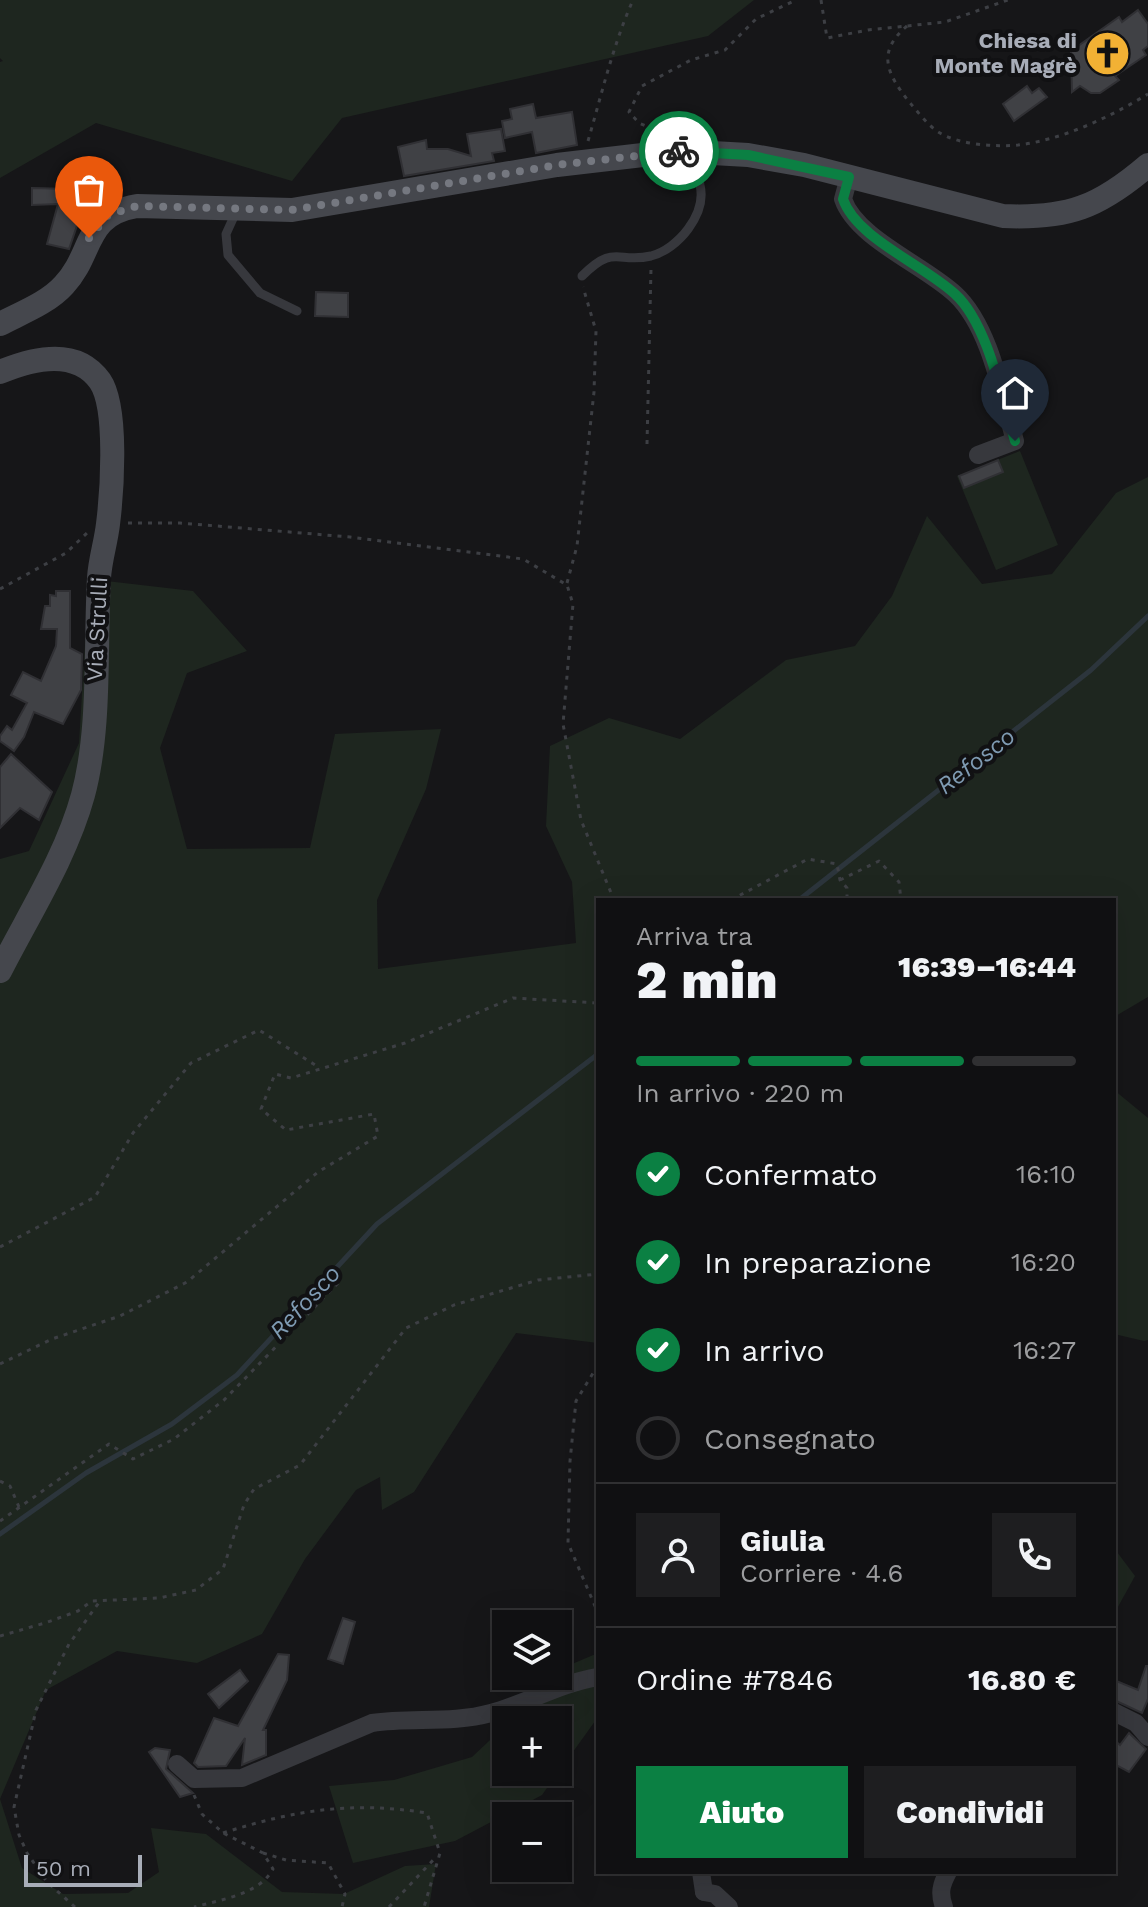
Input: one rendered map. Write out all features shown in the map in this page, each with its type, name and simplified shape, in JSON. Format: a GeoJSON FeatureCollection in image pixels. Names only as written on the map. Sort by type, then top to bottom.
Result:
{"type":"FeatureCollection","features":[{"type":"Feature","properties":{"kind":"street"},"geometry":{"type":"LineString","coordinates":[[0,324],[63,287],[97,225],[121,209],[169,204],[292,210],[587,161],[677,151],[748,155],[1003,216],[1035,218],[1095,203],[1115,193],[1148,165]]}},
{"type":"Feature","properties":{"kind":"street"},"geometry":{"type":"LineString","coordinates":[[849,177],[843,199],[854,220],[956,294],[982,332],[1015,441],[978,455]]}},
{"type":"Feature","properties":{"kind":"street","name":"Via Strulli"},"geometry":{"type":"LineString","coordinates":[[0,372],[41,358],[57,358],[85,368],[101,383],[108,398],[112,426],[98,528],[91,753],[84,791],[77,816],[54,866],[0,971]]}},
{"type":"Feature","properties":{"kind":"street"},"geometry":{"type":"LineString","coordinates":[[177,1764],[194,1779],[242,1778],[350,1729],[392,1720],[452,1721],[492,1713],[596,1678]]}},
{"type":"Feature","properties":{"kind":"street"},"geometry":{"type":"LineString","coordinates":[[1116,1713],[1136,1723],[1148,1737]]}},
{"type":"Feature","properties":{"kind":"street"},"geometry":{"type":"LineString","coordinates":[[701,1874],[701,1900],[715,1894],[729,1907]]}},
{"type":"Feature","properties":{"kind":"street"},"geometry":{"type":"LineString","coordinates":[[944,1907],[940,1896],[947,1874]]}},
{"type":"Feature","properties":{"kind":"lane"},"geometry":{"type":"LineString","coordinates":[[582,276],[599,259],[621,255],[651,256],[677,241],[697,218],[700,184],[677,151]]}},
{"type":"Feature","properties":{"kind":"lane"},"geometry":{"type":"LineString","coordinates":[[237,209],[226,234],[228,255],[260,293],[297,311]]}},
{"type":"Feature","properties":{"kind":"path"},"geometry":{"type":"LineString","coordinates":[[587,161],[588,140],[607,81],[610,58],[633,0]]}},
{"type":"Feature","properties":{"kind":"path"},"geometry":{"type":"LineString","coordinates":[[677,151],[668,135],[639,123],[629,112],[642,86],[691,60],[725,50],[756,19],[796,0]]}},
{"type":"Feature","properties":{"kind":"path"},"geometry":{"type":"LineString","coordinates":[[821,0],[827,38],[945,22],[1008,0]]}},
{"type":"Feature","properties":{"kind":"path"},"geometry":{"type":"LineString","coordinates":[[907,26],[894,37],[887,56],[891,78],[920,116],[941,134],[970,143],[1018,145],[1064,133],[1148,94]]}},
{"type":"Feature","properties":{"kind":"path"},"geometry":{"type":"LineString","coordinates":[[647,444],[651,256]]}},
{"type":"Feature","properties":{"kind":"path"},"geometry":{"type":"LineString","coordinates":[[582,276],[583,295],[596,331],[594,392],[577,546],[567,585],[573,604],[563,724],[581,820],[613,898]]}},
{"type":"Feature","properties":{"kind":"path"},"geometry":{"type":"LineString","coordinates":[[0,589],[66,553],[98,528],[195,524],[350,537],[523,559],[567,585]]}},
{"type":"Feature","properties":{"kind":"path"},"geometry":{"type":"LineString","coordinates":[[735,898],[808,859],[837,864],[840,880],[847,888],[847,898]]}},
{"type":"Feature","properties":{"kind":"path"},"geometry":{"type":"LineString","coordinates":[[840,880],[879,861],[899,882],[901,898]]}},
{"type":"Feature","properties":{"kind":"path"},"geometry":{"type":"LineString","coordinates":[[0,1364],[52,1339],[120,1316],[187,1282],[318,1172],[378,1136],[374,1114],[286,1130],[261,1109],[275,1074],[291,1078],[405,1043],[513,998],[596,1003]]}},
{"type":"Feature","properties":{"kind":"path"},"geometry":{"type":"LineString","coordinates":[[0,1247],[95,1197],[133,1133],[191,1063],[259,1030],[321,1069]]}},
{"type":"Feature","properties":{"kind":"path"},"geometry":{"type":"LineString","coordinates":[[0,1636],[78,1611],[92,1601],[159,1598],[196,1590],[223,1569],[244,1505],[254,1489],[300,1465],[406,1328],[454,1305],[538,1280],[596,1274]]}},
{"type":"Feature","properties":{"kind":"path"},"geometry":{"type":"LineString","coordinates":[[0,1521],[109,1444],[133,1459],[174,1439],[224,1400],[340,1281]]}},
{"type":"Feature","properties":{"kind":"path"},"geometry":{"type":"LineString","coordinates":[[596,1368],[576,1401],[570,1461],[568,1543],[596,1608]]}},
{"type":"Feature","properties":{"kind":"path"},"geometry":{"type":"LineString","coordinates":[[0,1481],[10,1486],[19,1507]]}},
{"type":"Feature","properties":{"kind":"path"},"geometry":{"type":"LineString","coordinates":[[75,1907],[47,1882],[27,1853],[19,1835],[14,1807],[36,1710],[69,1644],[100,1601]]}},
{"type":"Feature","properties":{"kind":"path"},"geometry":{"type":"LineString","coordinates":[[194,1779],[194,1798],[202,1814],[223,1833],[263,1853],[286,1860],[328,1863],[345,1894],[342,1907]]}},
{"type":"Feature","properties":{"kind":"path"},"geometry":{"type":"LineString","coordinates":[[223,1833],[278,1815],[379,1805],[427,1813],[440,1853],[424,1907]]}},
{"type":"Feature","properties":{"kind":"path"},"geometry":{"type":"LineString","coordinates":[[194,1907],[245,1892],[268,1879],[273,1869],[263,1853]]}},
{"type":"Feature","properties":{"kind":"path"},"geometry":{"type":"LineString","coordinates":[[389,1907],[440,1853]]}},
{"type":"Feature","properties":{"kind":"shaded area"},"geometry":{"type":"Polygon","coordinates":[[[0,0],[754,0],[708,36],[342,118],[292,181],[96,123],[0,178],[0,62],[3,61],[0,58],[0,0]]]}},
{"type":"Feature","properties":{"kind":"shaded area"},"geometry":{"type":"Polygon","coordinates":[[[1020,451],[1058,545],[996,570],[957,476],[1020,451]]]}},
{"type":"Feature","properties":{"kind":"shaded area"},"geometry":{"type":"Polygon","coordinates":[[[1148,477],[1148,997],[1116,1016],[1116,898],[596,898],[596,1343],[516,1333],[414,1492],[382,1510],[380,1477],[356,1490],[305,1559],[262,1634],[197,1663],[117,1651],[46,1690],[0,1799],[0,859],[29,851],[79,743],[89,579],[193,591],[247,651],[187,673],[160,748],[187,849],[310,848],[335,734],[441,729],[426,789],[377,900],[378,969],[576,943],[572,882],[546,826],[550,746],[609,718],[680,739],[786,660],[855,646],[892,596],[927,516],[982,584],[1052,574],[1116,493],[1148,477]]]}},
{"type":"Feature","properties":{"kind":"shaded area"},"geometry":{"type":"Polygon","coordinates":[[[1116,1092],[1148,1118],[1148,1340],[1116,1334],[1116,1092]]]}},
{"type":"Feature","properties":{"kind":"shaded area"},"geometry":{"type":"Polygon","coordinates":[[[1116,1551],[1135,1576],[1116,1610],[1116,1551]]]}},
{"type":"Feature","properties":{"kind":"shaded area"},"geometry":{"type":"Polygon","coordinates":[[[596,1654],[596,1720],[572,1753],[572,1706],[525,1706],[542,1690],[572,1690],[572,1664],[596,1654]]]}},
{"type":"Feature","properties":{"kind":"shaded area"},"geometry":{"type":"Polygon","coordinates":[[[492,1738],[492,1786],[548,1786],[542,1795],[529,1802],[492,1802],[492,1821],[455,1841],[353,1863],[329,1786],[394,1780],[472,1757],[492,1738]]]}},
{"type":"Feature","properties":{"kind":"shaded area"},"geometry":{"type":"Polygon","coordinates":[[[0,1799],[22,1868],[63,1894],[128,1893],[159,1872],[151,1828],[206,1834],[282,1892],[344,1894],[405,1866],[436,1864],[429,1907],[0,1907],[0,1799]]]}},
{"type":"Feature","properties":{"kind":"building","name":"Chiesa di Monte Magrè"},"geometry":{"type":"Polygon","coordinates":[[[1138,10],[1148,24],[1148,46],[1143,50],[1146,55],[1115,76],[1119,80],[1100,93],[1091,93],[1080,86],[1072,92],[1071,51],[1119,17],[1122,22],[1138,10]]]}},
{"type":"Feature","properties":{"kind":"building"},"geometry":{"type":"Polygon","coordinates":[[[1027,86],[1032,93],[1039,88],[1047,97],[1014,121],[1003,104],[1027,86]]]}},
{"type":"Feature","properties":{"kind":"building"},"geometry":{"type":"Polygon","coordinates":[[[533,104],[536,118],[572,112],[577,145],[536,153],[532,132],[505,138],[502,121],[512,119],[510,109],[533,104]]]}},
{"type":"Feature","properties":{"kind":"building"},"geometry":{"type":"Polygon","coordinates":[[[501,129],[505,151],[492,153],[494,161],[404,176],[398,147],[426,140],[427,149],[448,149],[471,156],[467,134],[501,129]]]}},
{"type":"Feature","properties":{"kind":"building"},"geometry":{"type":"Polygon","coordinates":[[[32,188],[70,189],[68,198],[84,205],[69,249],[47,244],[58,204],[32,205],[32,188]]]}},
{"type":"Feature","properties":{"kind":"building"},"geometry":{"type":"Polygon","coordinates":[[[316,292],[348,293],[348,317],[315,316],[316,292]]]}},
{"type":"Feature","properties":{"kind":"building"},"geometry":{"type":"Polygon","coordinates":[[[998,460],[1003,472],[964,488],[959,476],[998,460]]]}},
{"type":"Feature","properties":{"kind":"building"},"geometry":{"type":"Polygon","coordinates":[[[56,591],[70,591],[70,648],[82,654],[81,690],[63,724],[34,712],[24,737],[14,751],[0,741],[0,736],[7,726],[12,730],[27,703],[11,695],[23,672],[41,681],[56,646],[57,629],[41,629],[45,606],[50,606],[50,595],[56,596],[56,591]]]}},
{"type":"Feature","properties":{"kind":"building"},"geometry":{"type":"Polygon","coordinates":[[[11,754],[52,792],[39,820],[20,808],[0,828],[0,767],[11,754]]]}},
{"type":"Feature","properties":{"kind":"building"},"geometry":{"type":"Polygon","coordinates":[[[343,1618],[355,1622],[343,1664],[328,1659],[343,1618]]]}},
{"type":"Feature","properties":{"kind":"building"},"geometry":{"type":"Polygon","coordinates":[[[278,1654],[289,1655],[287,1680],[263,1730],[266,1730],[266,1755],[242,1765],[245,1738],[226,1766],[198,1767],[194,1763],[214,1718],[238,1726],[278,1654]]]}},
{"type":"Feature","properties":{"kind":"building"},"geometry":{"type":"Polygon","coordinates":[[[1148,1666],[1148,1699],[1142,1713],[1116,1701],[1116,1681],[1138,1690],[1148,1666]]]}},
{"type":"Feature","properties":{"kind":"building"},"geometry":{"type":"Polygon","coordinates":[[[240,1670],[248,1681],[219,1708],[208,1694],[240,1670]]]}},
{"type":"Feature","properties":{"kind":"building"},"geometry":{"type":"Polygon","coordinates":[[[1129,1733],[1146,1749],[1129,1772],[1116,1765],[1116,1742],[1120,1745],[1129,1733]]]}},
{"type":"Feature","properties":{"kind":"building"},"geometry":{"type":"Polygon","coordinates":[[[155,1748],[170,1750],[166,1769],[193,1793],[180,1797],[149,1752],[155,1748]]]}},
{"type":"Feature","properties":{"kind":"waterway","name":"Refosco"},"geometry":{"type":"LineString","coordinates":[[802,898],[1091,670],[1148,616]]}},
{"type":"Feature","properties":{"kind":"waterway","name":"Refosco"},"geometry":{"type":"LineString","coordinates":[[0,1534],[86,1473],[172,1424],[237,1375],[377,1224],[596,1056]]}},
{"type":"Feature","properties":{"kind":"way so far"},"geometry":{"type":"LineString","coordinates":[[89,238],[108,215],[137,206],[169,204],[292,210],[557,165],[679,151]]}},
{"type":"Feature","properties":{"kind":"place","name":"Chiesa di Monte Magrè"},"geometry":{"type":"Point","coordinates":[1108,53]}},
{"type":"Feature","properties":{"kind":"route"},"geometry":{"type":"LineString","coordinates":[[679,151],[748,155],[849,177],[843,199],[854,220],[956,294],[967,308],[982,332],[1015,441]]}}]}
